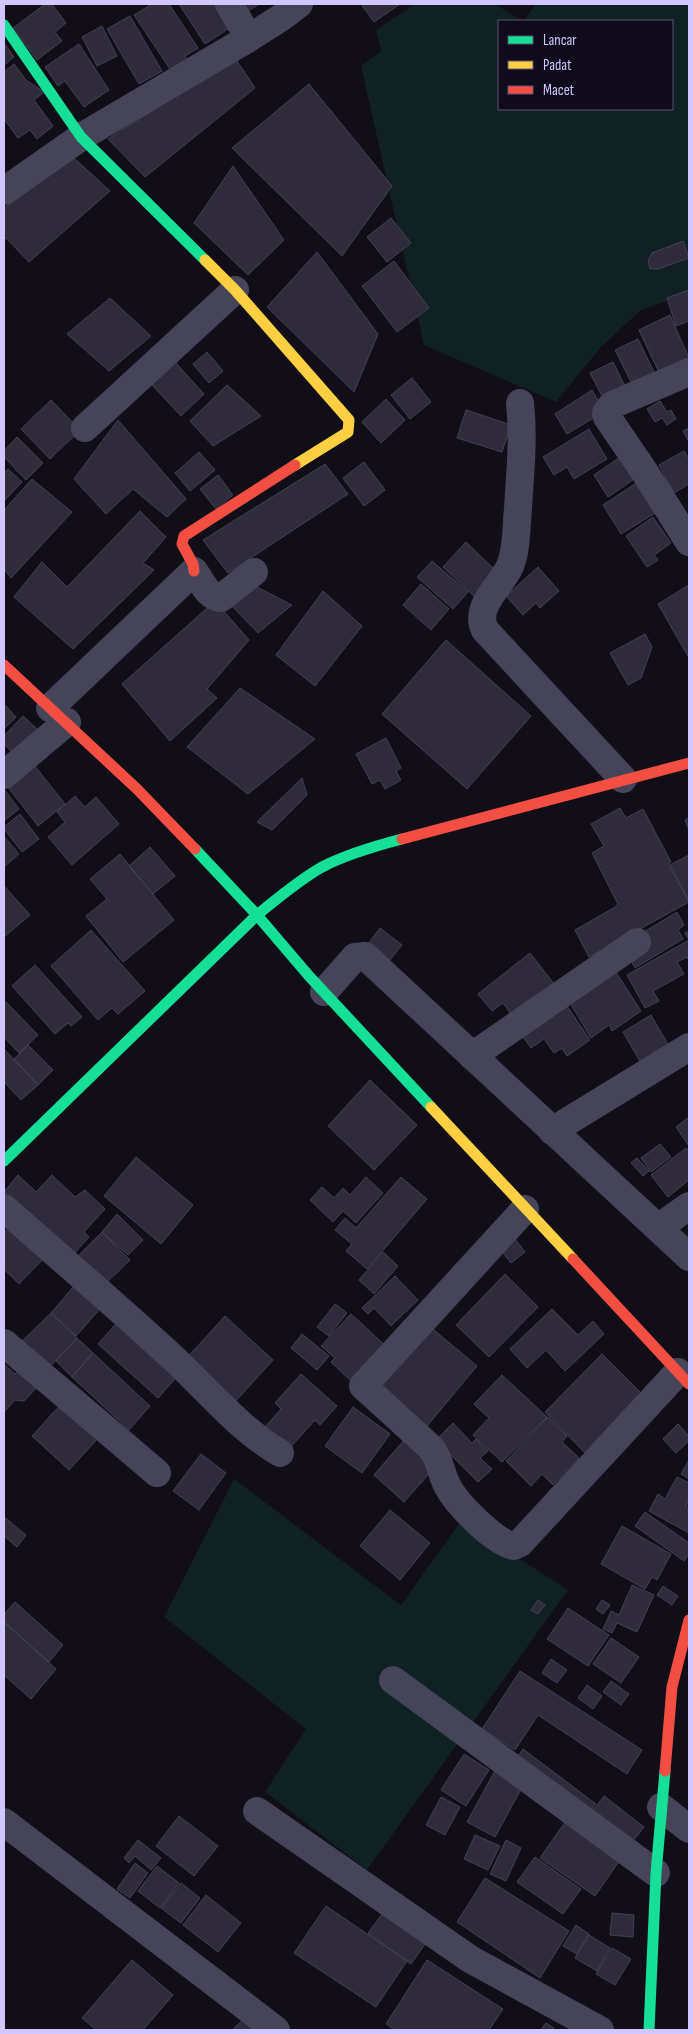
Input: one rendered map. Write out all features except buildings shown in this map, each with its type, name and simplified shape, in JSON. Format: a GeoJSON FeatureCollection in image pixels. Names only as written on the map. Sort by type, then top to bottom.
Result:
{"type":"FeatureCollection","features":[{"type":"Feature","properties":{"kind":"main road"},"geometry":{"type":"LineString","coordinates":[[4,25],[81,137],[235,290],[349,420],[348,432],[184,536],[182,544],[193,564],[194,570]]}},
{"type":"Feature","properties":{"kind":"main road"},"geometry":{"type":"LineString","coordinates":[[4,664],[137,789],[258,916],[316,984],[684,1378]]}},
{"type":"Feature","properties":{"kind":"main road"},"geometry":{"type":"LineString","coordinates":[[4,1161],[258,916],[287,890],[323,867],[374,846],[689,763]]}},
{"type":"Feature","properties":{"kind":"main road"},"geometry":{"type":"LineString","coordinates":[[649,2030],[656,1873],[672,1687],[689,1620]]}},
{"type":"Feature","properties":{"kind":"street"},"geometry":{"type":"LineString","coordinates":[[229,4],[249,38]]}},
{"type":"Feature","properties":{"kind":"street"},"geometry":{"type":"LineString","coordinates":[[4,191],[81,137],[249,38],[299,4]]}},
{"type":"Feature","properties":{"kind":"street"},"geometry":{"type":"LineString","coordinates":[[85,428],[235,290]]}},
{"type":"Feature","properties":{"kind":"street"},"geometry":{"type":"LineString","coordinates":[[689,372],[612,404],[606,413],[607,418],[646,474],[689,542]]}},
{"type":"Feature","properties":{"kind":"street"},"geometry":{"type":"LineString","coordinates":[[520,403],[523,436],[516,539],[510,566],[483,610],[482,624],[485,630],[623,779]]}},
{"type":"Feature","properties":{"kind":"street"},"geometry":{"type":"LineString","coordinates":[[4,775],[194,570],[212,596],[218,598],[222,598],[254,572]]}},
{"type":"Feature","properties":{"kind":"street"},"geometry":{"type":"LineString","coordinates":[[472,1056],[637,942]]}},
{"type":"Feature","properties":{"kind":"street"},"geometry":{"type":"LineString","coordinates":[[316,984],[355,957],[365,956],[689,1257]]}},
{"type":"Feature","properties":{"kind":"street"},"geometry":{"type":"LineString","coordinates":[[552,1131],[689,1047]]}},
{"type":"Feature","properties":{"kind":"street"},"geometry":{"type":"LineString","coordinates":[[658,1228],[689,1206]]}},
{"type":"Feature","properties":{"kind":"street"},"geometry":{"type":"LineString","coordinates":[[4,1208],[123,1312],[239,1420],[270,1447],[280,1453]]}},
{"type":"Feature","properties":{"kind":"street"},"geometry":{"type":"LineString","coordinates":[[525,1209],[363,1386],[431,1448],[439,1459],[448,1487],[468,1512],[502,1543],[514,1546],[520,1543],[684,1378]]}},
{"type":"Feature","properties":{"kind":"street"},"geometry":{"type":"LineString","coordinates":[[4,1343],[157,1472]]}},
{"type":"Feature","properties":{"kind":"street"},"geometry":{"type":"LineString","coordinates":[[393,1680],[656,1873]]}},
{"type":"Feature","properties":{"kind":"street"},"geometry":{"type":"LineString","coordinates":[[661,1807],[689,1830]]}},
{"type":"Feature","properties":{"kind":"street"},"geometry":{"type":"LineString","coordinates":[[257,1811],[470,1959],[600,2030]]}},
{"type":"Feature","properties":{"kind":"street"},"geometry":{"type":"LineString","coordinates":[[4,1822],[276,2030]]}},
{"type":"Feature","properties":{"kind":"shaded area"},"geometry":{"type":"Polygon","coordinates":[[[415,4],[495,4],[520,20],[498,20],[498,110],[673,110],[673,20],[525,20],[535,4],[689,4],[689,293],[641,310],[601,347],[556,402],[424,345],[361,66],[381,51],[376,30],[415,4]]]}},
{"type":"Feature","properties":{"kind":"shaded area"},"geometry":{"type":"Polygon","coordinates":[[[234,1479],[401,1605],[461,1521],[568,1590],[367,1870],[265,1792],[306,1729],[164,1617],[234,1479]]]}},
{"type":"Feature","properties":{"kind":"traffic: fast"},"geometry":{"type":"LineString","coordinates":[[4,25],[81,137],[205,260]]}},
{"type":"Feature","properties":{"kind":"traffic: fast"},"geometry":{"type":"LineString","coordinates":[[4,1161],[257,915],[273,902],[305,878],[332,862],[402,839]]}},
{"type":"Feature","properties":{"kind":"traffic: fast"},"geometry":{"type":"LineString","coordinates":[[195,849],[257,915]]}},
{"type":"Feature","properties":{"kind":"traffic: fast"},"geometry":{"type":"LineString","coordinates":[[257,915],[309,976],[431,1107]]}},
{"type":"Feature","properties":{"kind":"traffic: fast"},"geometry":{"type":"LineString","coordinates":[[649,2030],[656,1873],[665,1771]]}},
{"type":"Feature","properties":{"kind":"traffic: slow"},"geometry":{"type":"LineString","coordinates":[[205,260],[235,290],[349,420],[348,432],[295,465]]}},
{"type":"Feature","properties":{"kind":"traffic: slow"},"geometry":{"type":"LineString","coordinates":[[431,1107],[573,1259]]}},
{"type":"Feature","properties":{"kind":"traffic: jam"},"geometry":{"type":"LineString","coordinates":[[194,571],[193,564],[182,544],[184,536],[295,465]]}},
{"type":"Feature","properties":{"kind":"traffic: jam"},"geometry":{"type":"LineString","coordinates":[[4,665],[137,789],[195,849]]}},
{"type":"Feature","properties":{"kind":"traffic: jam"},"geometry":{"type":"LineString","coordinates":[[402,839],[689,763]]}},
{"type":"Feature","properties":{"kind":"traffic: jam"},"geometry":{"type":"LineString","coordinates":[[573,1259],[689,1384]]}},
{"type":"Feature","properties":{"kind":"traffic: jam"},"geometry":{"type":"LineString","coordinates":[[665,1771],[672,1687],[689,1620]]}}]}
